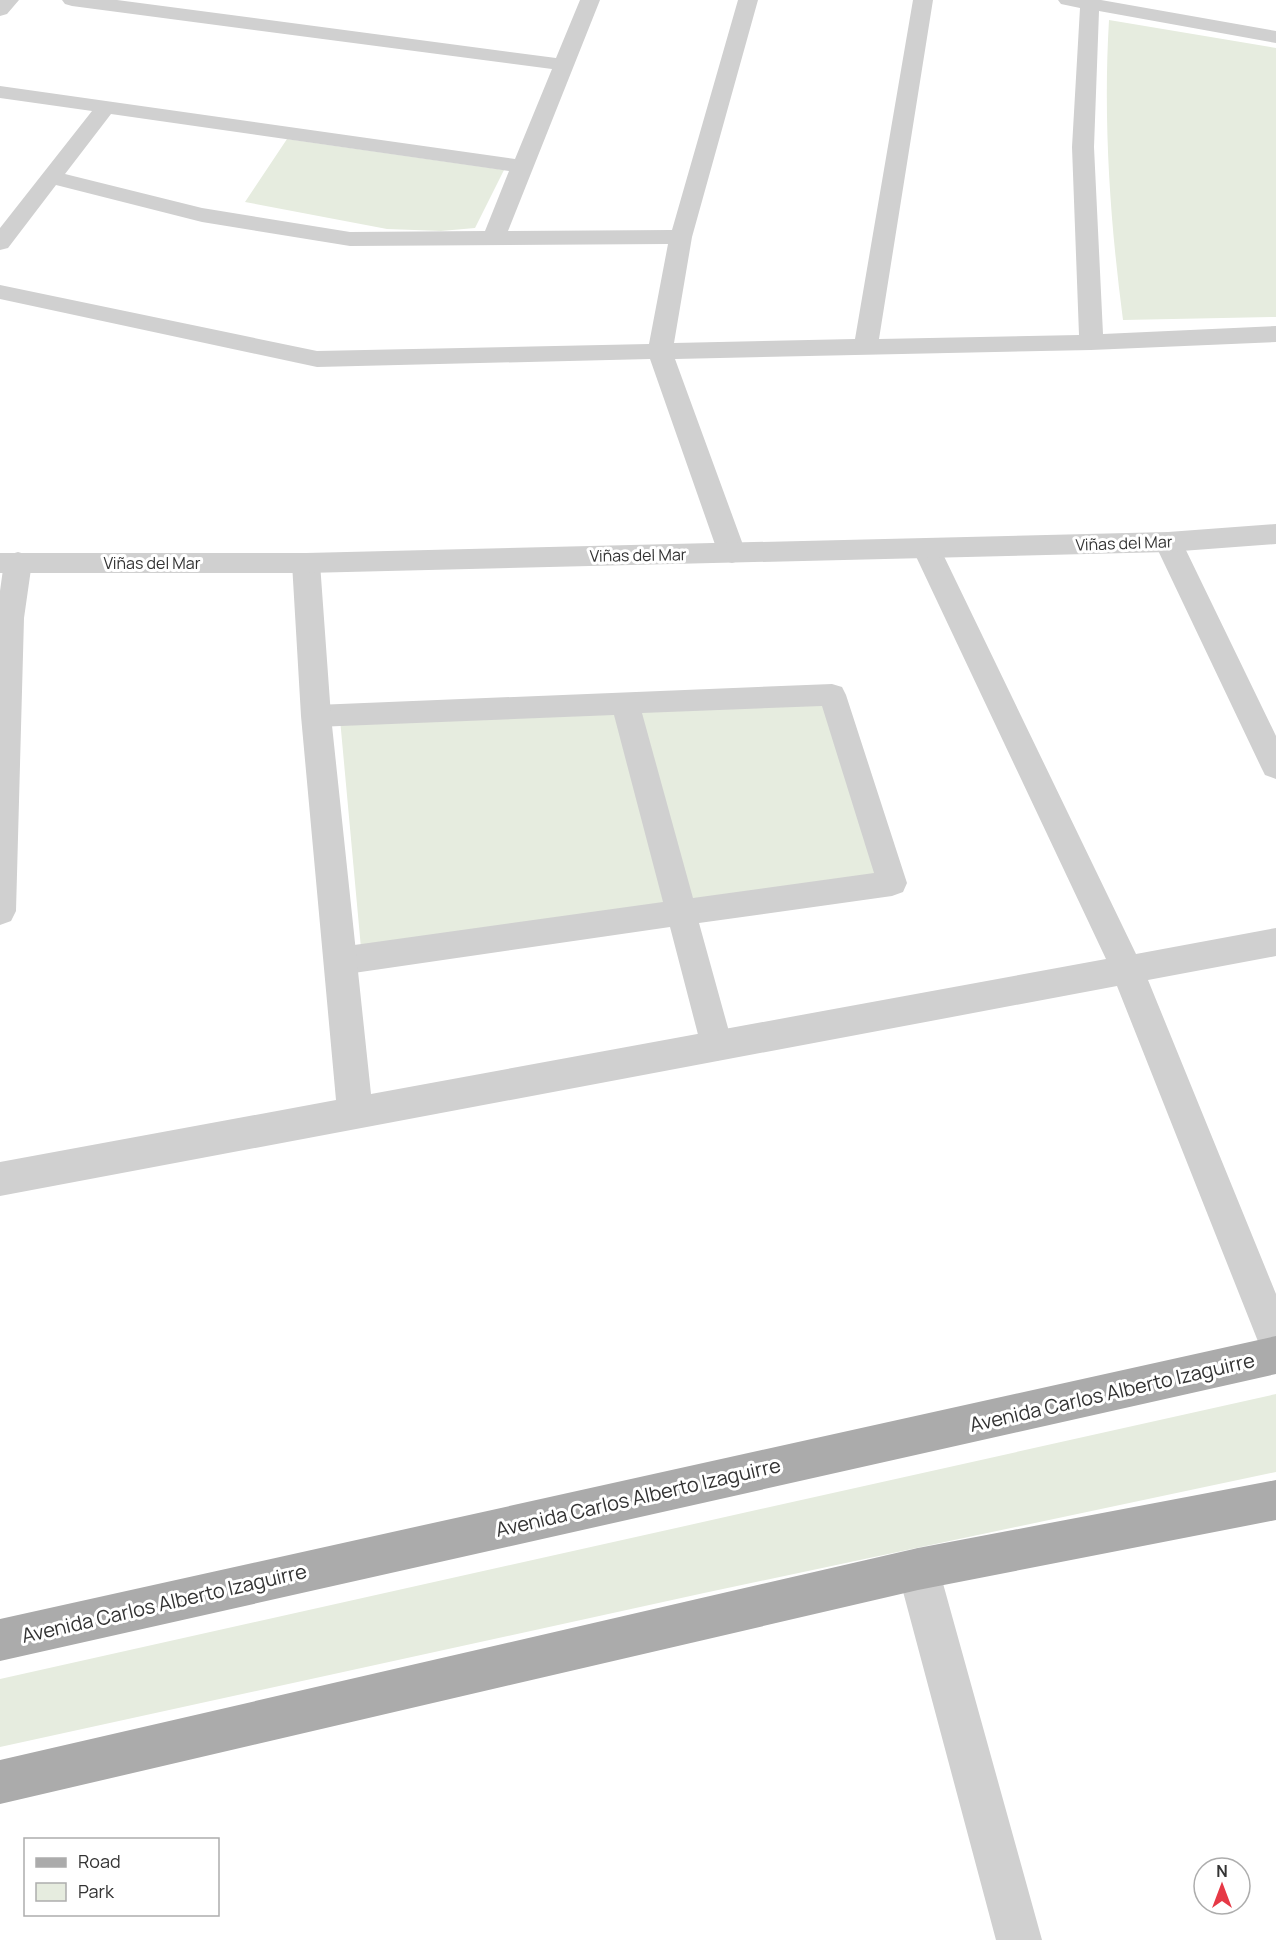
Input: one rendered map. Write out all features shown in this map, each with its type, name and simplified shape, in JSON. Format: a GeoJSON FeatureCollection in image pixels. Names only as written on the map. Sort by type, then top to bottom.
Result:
{"type":"FeatureCollection","features":[{"type":"Feature","properties":{"kind":"main road","name":"Avenida Carlos Alberto Izaguirre"},"geometry":{"type":"LineString","coordinates":[[0,1640],[1276,1355]]}},
{"type":"Feature","properties":{"kind":"main road"},"geometry":{"type":"LineString","coordinates":[[0,1782],[918,1569],[1276,1500]]}},
{"type":"Feature","properties":{"kind":"street"},"geometry":{"type":"LineString","coordinates":[[0,10],[9,0]]}},
{"type":"Feature","properties":{"kind":"street"},"geometry":{"type":"LineString","coordinates":[[72,0],[163,6],[564,65]]}},
{"type":"Feature","properties":{"kind":"street"},"geometry":{"type":"LineString","coordinates":[[493,239],[590,0]]}},
{"type":"Feature","properties":{"kind":"street"},"geometry":{"type":"LineString","coordinates":[[732,553],[660,352],[681,237],[748,0]]}},
{"type":"Feature","properties":{"kind":"street"},"geometry":{"type":"LineString","coordinates":[[866,347],[923,0]]}},
{"type":"Feature","properties":{"kind":"street"},"geometry":{"type":"LineString","coordinates":[[1068,0],[1276,37]]}},
{"type":"Feature","properties":{"kind":"street"},"geometry":{"type":"LineString","coordinates":[[1090,4],[1083,147],[1091,342]]}},
{"type":"Feature","properties":{"kind":"street"},"geometry":{"type":"LineString","coordinates":[[0,92],[524,167]]}},
{"type":"Feature","properties":{"kind":"street"},"geometry":{"type":"LineString","coordinates":[[0,243],[106,107]]}},
{"type":"Feature","properties":{"kind":"street"},"geometry":{"type":"LineString","coordinates":[[50,177],[202,215],[350,239],[681,237]]}},
{"type":"Feature","properties":{"kind":"street"},"geometry":{"type":"LineString","coordinates":[[0,292],[318,359],[1091,342],[1276,334]]}},
{"type":"Feature","properties":{"kind":"street","name":"Viñas del Mar"},"geometry":{"type":"LineString","coordinates":[[9,563],[306,563],[1168,542],[1276,534]]}},
{"type":"Feature","properties":{"kind":"street"},"geometry":{"type":"LineString","coordinates":[[1168,542],[1276,767]]}},
{"type":"Feature","properties":{"kind":"street"},"geometry":{"type":"LineString","coordinates":[[927,548],[1127,969],[1276,1341]]}},
{"type":"Feature","properties":{"kind":"street"},"geometry":{"type":"LineString","coordinates":[[0,910],[10,618],[9,563]]}},
{"type":"Feature","properties":{"kind":"street"},"geometry":{"type":"LineString","coordinates":[[306,563],[316,716],[355,1113]]}},
{"type":"Feature","properties":{"kind":"street"},"geometry":{"type":"LineString","coordinates":[[316,716],[832,695],[892,883],[340,961]]}},
{"type":"Feature","properties":{"kind":"street"},"geometry":{"type":"LineString","coordinates":[[625,704],[717,1046]]}},
{"type":"Feature","properties":{"kind":"street"},"geometry":{"type":"LineString","coordinates":[[0,1179],[1276,942]]}},
{"type":"Feature","properties":{"kind":"street"},"geometry":{"type":"LineString","coordinates":[[918,1569],[1019,1940]]}},
{"type":"Feature","properties":{"kind":"green space"},"geometry":{"type":"Polygon","coordinates":[[[1109,20],[1276,48],[1276,317],[1123,320],[1114,245],[1107,133],[1109,20]]]}},
{"type":"Feature","properties":{"kind":"green space"},"geometry":{"type":"Polygon","coordinates":[[[287,139],[504,170],[475,228],[441,231],[387,229],[245,202],[287,139]]]}},
{"type":"Feature","properties":{"kind":"green space"},"geometry":{"type":"Polygon","coordinates":[[[828,699],[886,874],[694,907],[639,709],[828,699]]]}},
{"type":"Feature","properties":{"kind":"green space"},"geometry":{"type":"Polygon","coordinates":[[[613,708],[669,904],[361,948],[340,719],[613,708]]]}},
{"type":"Feature","properties":{"kind":"green space"},"geometry":{"type":"Polygon","coordinates":[[[1276,1394],[1276,1472],[704,1593],[0,1747],[0,1679],[1276,1394]]]}}]}
